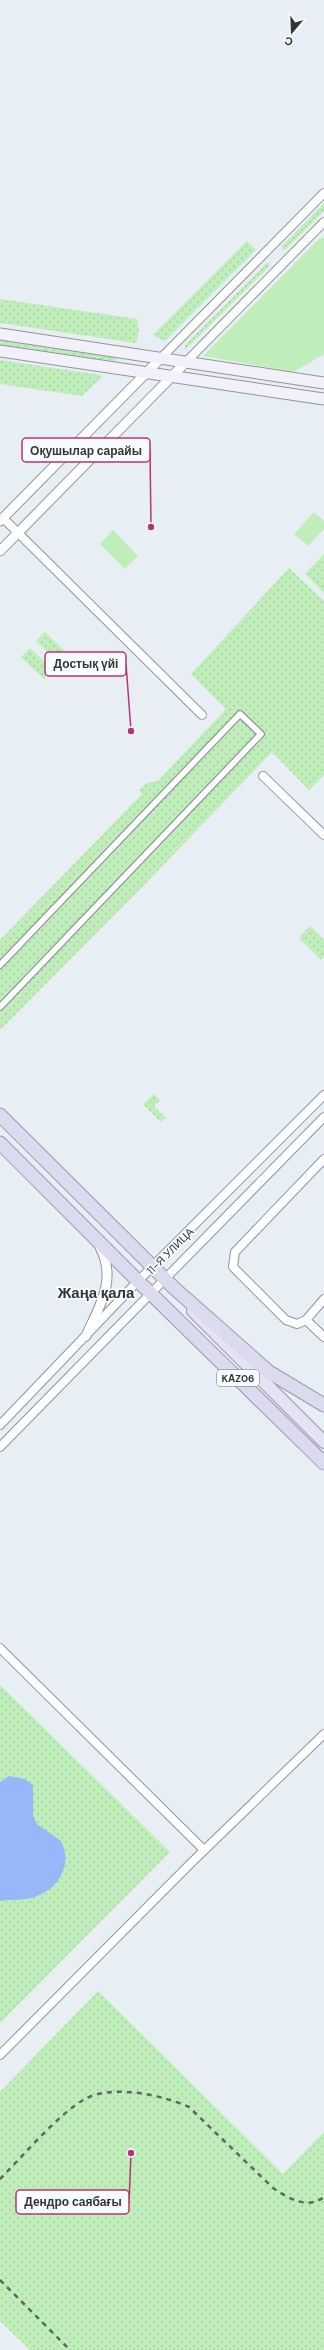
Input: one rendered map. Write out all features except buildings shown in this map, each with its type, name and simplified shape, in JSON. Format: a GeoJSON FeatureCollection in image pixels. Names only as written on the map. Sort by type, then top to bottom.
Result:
{"type":"FeatureCollection","features":[{"type":"Feature","properties":{"kind":"highway","name":"KАZ06"},"geometry":{"type":"LineString","coordinates":[[0,1115],[169,1284],[270,1372],[324,1405]]}},
{"type":"Feature","properties":{"kind":"highway","name":"KАZ06"},"geometry":{"type":"LineString","coordinates":[[0,1143],[152,1295],[324,1463]]}},
{"type":"Feature","properties":{"kind":"main road"},"geometry":{"type":"LineString","coordinates":[[0,334],[324,383]]}},
{"type":"Feature","properties":{"kind":"main road"},"geometry":{"type":"LineString","coordinates":[[0,351],[324,399]]}},
{"type":"Feature","properties":{"kind":"main road","name":"KАZ06"},"geometry":{"type":"LineString","coordinates":[[169,1284],[219,1339],[324,1442]]}},
{"type":"Feature","properties":{"kind":"street"},"geometry":{"type":"LineString","coordinates":[[202,715],[18,533],[1,519],[324,193]]}},
{"type":"Feature","properties":{"kind":"street"},"geometry":{"type":"LineString","coordinates":[[0,551],[324,222]]}},
{"type":"Feature","properties":{"kind":"street"},"geometry":{"type":"LineString","coordinates":[[0,965],[240,714],[261,734],[0,1007]]}},
{"type":"Feature","properties":{"kind":"street"},"geometry":{"type":"LineString","coordinates":[[263,776],[324,835]]}},
{"type":"Feature","properties":{"kind":"street","name":"11-Я УЛИЦА"},"geometry":{"type":"LineString","coordinates":[[0,1425],[138,1281],[154,1268],[324,1095]]}},
{"type":"Feature","properties":{"kind":"street","name":"11-Я УЛИЦА"},"geometry":{"type":"LineString","coordinates":[[0,1447],[152,1295],[169,1284],[324,1117]]}},
{"type":"Feature","properties":{"kind":"street"},"geometry":{"type":"LineString","coordinates":[[324,1159],[235,1252],[233,1260],[233,1267],[286,1320],[297,1324],[306,1320],[324,1299]]}},
{"type":"Feature","properties":{"kind":"street"},"geometry":{"type":"LineString","coordinates":[[86,1336],[102,1299],[109,1275],[106,1259],[97,1240]]}},
{"type":"Feature","properties":{"kind":"street"},"geometry":{"type":"LineString","coordinates":[[306,1320],[324,1337]]}},
{"type":"Feature","properties":{"kind":"street"},"geometry":{"type":"LineString","coordinates":[[0,1648],[204,1850]]}},
{"type":"Feature","properties":{"kind":"street"},"geometry":{"type":"LineString","coordinates":[[0,2055],[204,1850],[324,1734]]}},
{"type":"Feature","properties":{"kind":"green space"},"geometry":{"type":"Polygon","coordinates":[[[324,203],[324,211],[285,250],[283,250],[282,246],[324,203]]]}},
{"type":"Feature","properties":{"kind":"green space"},"geometry":{"type":"Polygon","coordinates":[[[324,237],[324,354],[294,372],[203,356],[319,239],[324,237]]]}},
{"type":"Feature","properties":{"kind":"green space"},"geometry":{"type":"Polygon","coordinates":[[[247,241],[256,250],[165,341],[153,335],[247,241]]]}},
{"type":"Feature","properties":{"kind":"green space"},"geometry":{"type":"Polygon","coordinates":[[[267,263],[269,263],[269,267],[185,350],[185,345],[267,263]]]}},
{"type":"Feature","properties":{"kind":"green space"},"geometry":{"type":"Polygon","coordinates":[[[0,299],[137,319],[139,331],[136,343],[0,323],[0,299]]]}},
{"type":"Feature","properties":{"kind":"green space"},"geometry":{"type":"Polygon","coordinates":[[[0,339],[115,356],[117,360],[114,361],[0,345],[0,339]]]}},
{"type":"Feature","properties":{"kind":"green space"},"geometry":{"type":"Polygon","coordinates":[[[0,360],[101,375],[102,377],[82,396],[0,384],[0,360]]]}},
{"type":"Feature","properties":{"kind":"green space"},"geometry":{"type":"Polygon","coordinates":[[[314,512],[324,521],[324,529],[308,546],[294,534],[314,512]]]}},
{"type":"Feature","properties":{"kind":"green space"},"geometry":{"type":"Polygon","coordinates":[[[113,530],[138,556],[125,569],[100,544],[113,530]]]}},
{"type":"Feature","properties":{"kind":"green space"},"geometry":{"type":"Polygon","coordinates":[[[324,554],[324,593],[305,574],[324,554]]]}},
{"type":"Feature","properties":{"kind":"green space"},"geometry":{"type":"Polygon","coordinates":[[[289,568],[324,601],[324,775],[309,790],[272,752],[145,884],[0,1030],[0,940],[142,794],[139,790],[147,783],[158,781],[226,709],[191,674],[289,568]]]}},
{"type":"Feature","properties":{"kind":"green space"},"geometry":{"type":"Polygon","coordinates":[[[45,632],[68,654],[59,663],[36,641],[45,632]]]}},
{"type":"Feature","properties":{"kind":"green space"},"geometry":{"type":"Polygon","coordinates":[[[30,648],[53,670],[44,679],[21,657],[30,648]]]}},
{"type":"Feature","properties":{"kind":"green space"},"geometry":{"type":"Polygon","coordinates":[[[310,926],[324,940],[324,957],[321,960],[299,938],[310,926]]]}},
{"type":"Feature","properties":{"kind":"green space"},"geometry":{"type":"Polygon","coordinates":[[[154,1094],[160,1100],[154,1106],[166,1118],[161,1122],[143,1104],[154,1094]]]}},
{"type":"Feature","properties":{"kind":"green space"},"geometry":{"type":"Polygon","coordinates":[[[0,1685],[170,1852],[0,2023],[0,1685]]]}},
{"type":"Feature","properties":{"kind":"green space"},"geometry":{"type":"Polygon","coordinates":[[[98,1991],[283,2174],[324,2132],[324,2350],[30,2350],[0,2321],[0,2092],[98,1991]]]}},
{"type":"Feature","properties":{"kind":"water"},"geometry":{"type":"Polygon","coordinates":[[[9,1776],[25,1779],[33,1785],[33,1816],[37,1824],[61,1841],[65,1858],[64,1867],[57,1882],[43,1894],[26,1899],[0,1901],[0,1782],[9,1776]]]}},
{"type":"Feature","properties":{"kind":"railway"},"geometry":{"type":"LineString","coordinates":[[0,2179],[52,2125],[74,2106],[85,2099],[96,2095],[109,2092],[123,2092],[151,2095],[189,2107],[273,2188],[291,2199],[304,2203],[318,2201],[324,2197]]}},
{"type":"Feature","properties":{"kind":"railway"},"geometry":{"type":"LineString","coordinates":[[0,2280],[70,2350]]}},
{"type":"Feature","properties":{"kind":"place","name":"Оқушылар сарайы"},"geometry":{"type":"Point","coordinates":[151,527]}},
{"type":"Feature","properties":{"kind":"place","name":"Достық үйі"},"geometry":{"type":"Point","coordinates":[131,731]}},
{"type":"Feature","properties":{"kind":"place","name":"Дендро саябағы"},"geometry":{"type":"Point","coordinates":[131,2153]}},
{"type":"Feature","properties":{"kind":"district","name":"Жаңа қала"},"geometry":{"type":"Point","coordinates":[96,1293]}}]}
